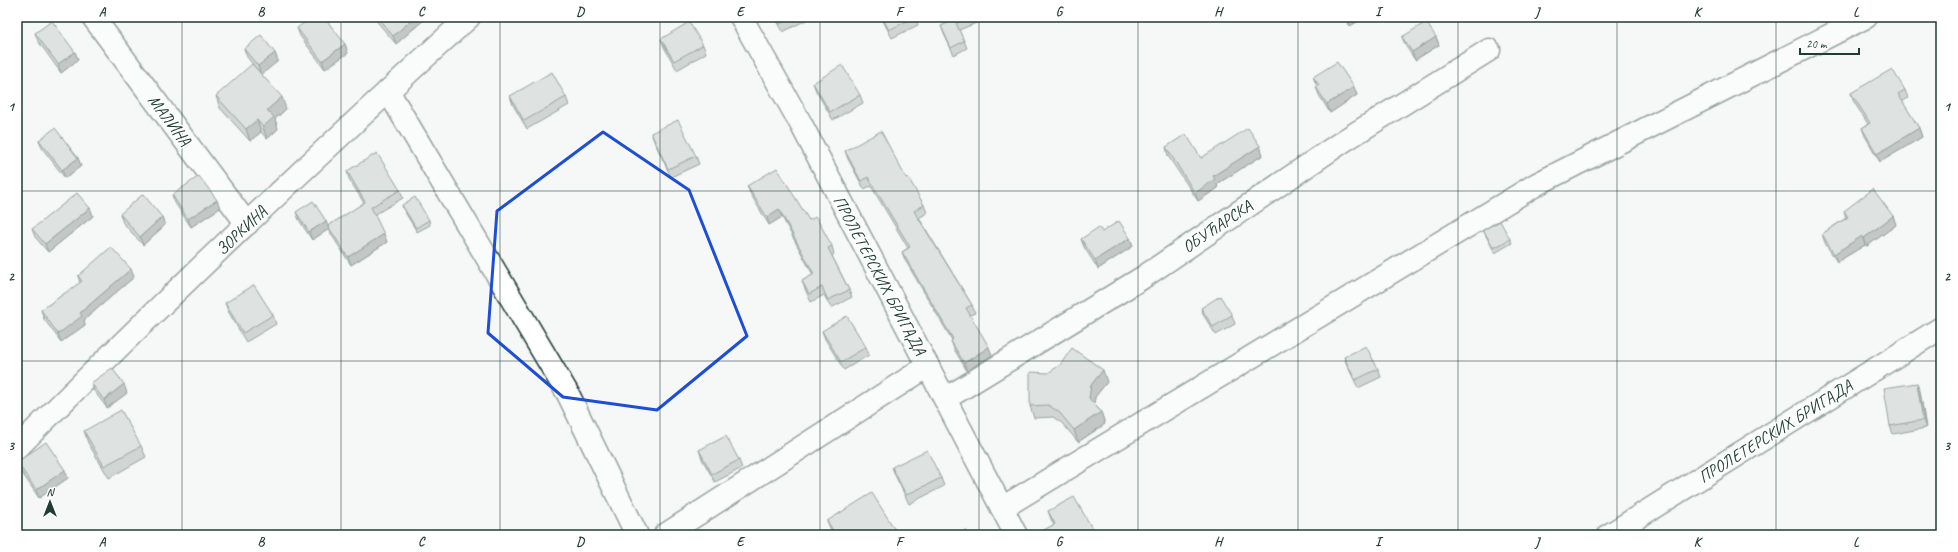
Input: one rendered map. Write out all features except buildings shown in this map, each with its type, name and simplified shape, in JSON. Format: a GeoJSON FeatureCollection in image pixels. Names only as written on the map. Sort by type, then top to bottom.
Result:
{"type":"FeatureCollection","features":[{"type":"Feature","properties":{"kind":"street","name":"МАЛИНА"},"geometry":{"type":"LineString","coordinates":[[93,17],[247,224]]}},
{"type":"Feature","properties":{"kind":"street","name":"ЗОРКИНА"},"geometry":{"type":"LineString","coordinates":[[17,448],[114,350],[388,91],[469,17]]}},
{"type":"Feature","properties":{"kind":"street","name":"ПРОЛЕТЕРСКИХ БРИГАДА"},"geometry":{"type":"LineString","coordinates":[[741,17],[801,124],[1016,535]]}},
{"type":"Feature","properties":{"kind":"street"},"geometry":{"type":"LineString","coordinates":[[1002,508],[1537,184],[1866,17]]}},
{"type":"Feature","properties":{"kind":"street","name":"ОБУЋАРСКА"},"geometry":{"type":"LineString","coordinates":[[945,399],[1142,278],[1345,140],[1489,50]]}},
{"type":"Feature","properties":{"kind":"street"},"geometry":{"type":"LineString","coordinates":[[388,91],[568,394],[637,535]]}},
{"type":"Feature","properties":{"kind":"street","name":"ПРОЛЕТЕРСКИХ БРИГАДА"},"geometry":{"type":"LineString","coordinates":[[1609,535],[1941,328]]}},
{"type":"Feature","properties":{"kind":"street"},"geometry":{"type":"LineString","coordinates":[[667,534],[928,366]]}},
{"type":"Feature","properties":{"kind":"highlighted area"},"geometry":{"type":"Polygon","coordinates":[[[603,132],[689,190],[747,336],[657,410],[563,397],[488,333],[497,211],[603,132]]]}}]}
